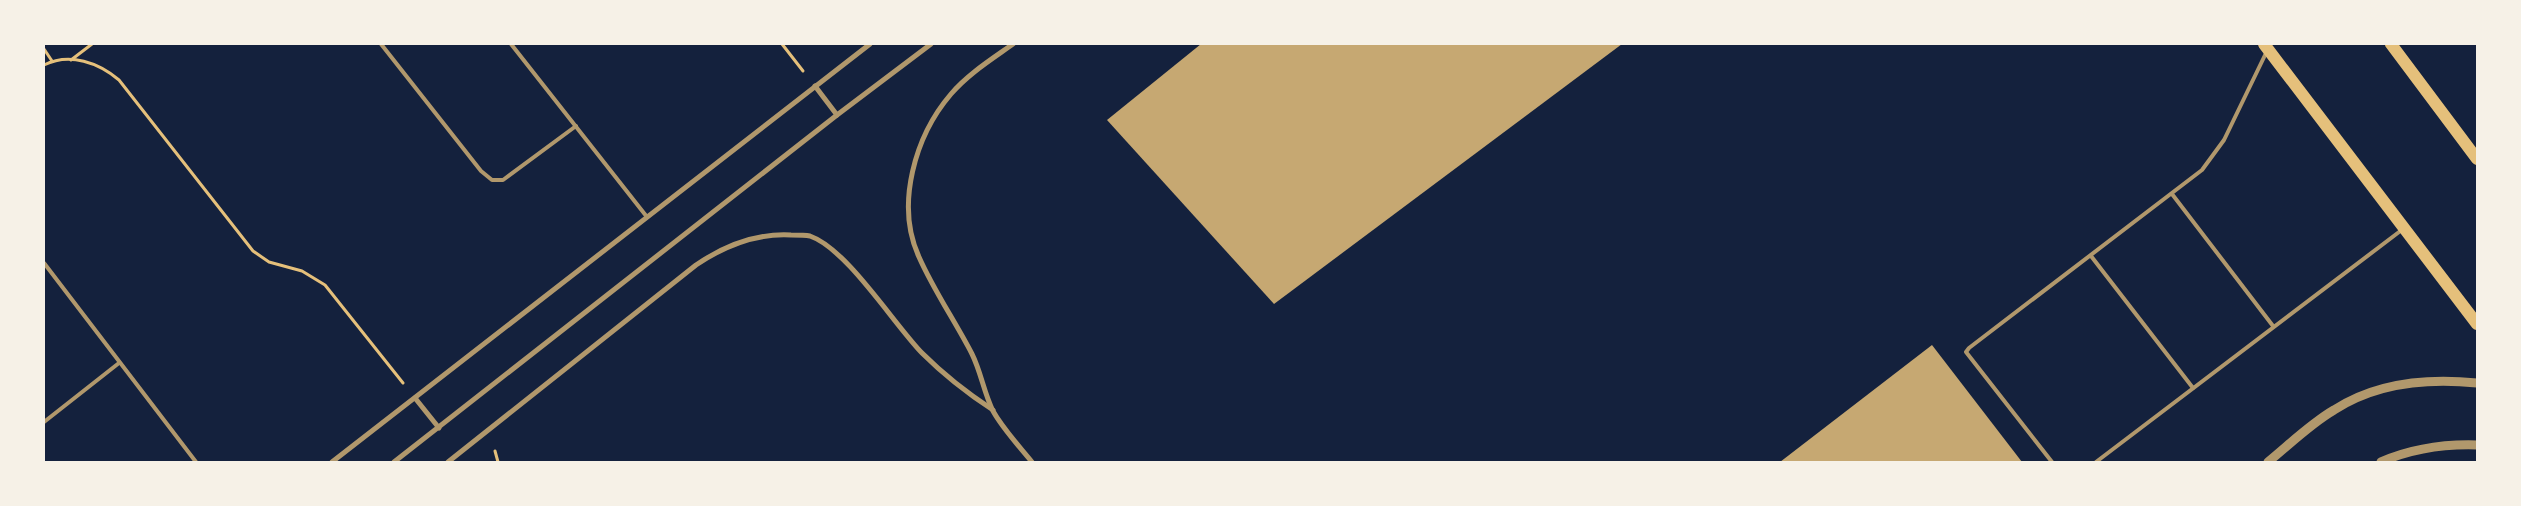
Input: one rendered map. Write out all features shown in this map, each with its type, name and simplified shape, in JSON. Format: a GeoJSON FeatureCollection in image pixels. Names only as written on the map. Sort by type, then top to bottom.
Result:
{"type":"FeatureCollection","features":[{"type":"Feature","properties":{"kind":"main road"},"geometry":{"type":"LineString","coordinates":[[2391,44],[2477,159]]}},
{"type":"Feature","properties":{"kind":"main road"},"geometry":{"type":"LineString","coordinates":[[2266,47],[2405,227],[2477,324]]}},
{"type":"Feature","properties":{"kind":"street"},"geometry":{"type":"LineString","coordinates":[[332,462],[870,44]]}},
{"type":"Feature","properties":{"kind":"street"},"geometry":{"type":"LineString","coordinates":[[394,462],[837,115],[931,44]]}},
{"type":"Feature","properties":{"kind":"street"},"geometry":{"type":"LineString","coordinates":[[1012,44],[970,76],[951,94],[936,115],[923,138],[915,162],[910,187],[910,213],[918,256],[972,354],[993,410],[1032,462]]}},
{"type":"Feature","properties":{"kind":"street"},"geometry":{"type":"LineString","coordinates":[[816,86],[837,115]]}},
{"type":"Feature","properties":{"kind":"street"},"geometry":{"type":"LineString","coordinates":[[448,462],[696,265],[714,253],[734,244],[756,237],[782,234],[810,236],[836,251],[922,353],[966,392],[993,410]]}},
{"type":"Feature","properties":{"kind":"street"},"geometry":{"type":"LineString","coordinates":[[2268,462],[2333,410],[2362,396],[2392,386],[2421,381],[2477,383]]}},
{"type":"Feature","properties":{"kind":"street"},"geometry":{"type":"LineString","coordinates":[[415,398],[439,428]]}},
{"type":"Feature","properties":{"kind":"street"},"geometry":{"type":"LineString","coordinates":[[2381,462],[2426,448],[2459,444],[2477,445]]}},
{"type":"Feature","properties":{"kind":"lane"},"geometry":{"type":"LineString","coordinates":[[381,44],[492,180],[503,180],[576,126]]}},
{"type":"Feature","properties":{"kind":"lane"},"geometry":{"type":"LineString","coordinates":[[511,44],[647,218]]}},
{"type":"Feature","properties":{"kind":"lane"},"geometry":{"type":"LineString","coordinates":[[2052,462],[1966,352],[2202,170],[2224,140],[2266,47]]}},
{"type":"Feature","properties":{"kind":"lane"},"geometry":{"type":"LineString","coordinates":[[2172,194],[2273,326]]}},
{"type":"Feature","properties":{"kind":"lane"},"geometry":{"type":"LineString","coordinates":[[2096,462],[2405,227]]}},
{"type":"Feature","properties":{"kind":"lane"},"geometry":{"type":"LineString","coordinates":[[2091,256],[2193,388]]}},
{"type":"Feature","properties":{"kind":"lane"},"geometry":{"type":"LineString","coordinates":[[44,263],[196,462]]}},
{"type":"Feature","properties":{"kind":"lane"},"geometry":{"type":"LineString","coordinates":[[44,422],[119,363]]}},
{"type":"Feature","properties":{"kind":"path"},"geometry":{"type":"LineString","coordinates":[[71,60],[92,44]]}},
{"type":"Feature","properties":{"kind":"path"},"geometry":{"type":"LineString","coordinates":[[782,44],[816,86]]}},
{"type":"Feature","properties":{"kind":"path"},"geometry":{"type":"LineString","coordinates":[[44,49],[52,61]]}},
{"type":"Feature","properties":{"kind":"path"},"geometry":{"type":"LineString","coordinates":[[44,65],[52,61],[71,60],[89,62],[105,69],[119,80],[253,251],[269,262],[302,272],[325,285],[415,398]]}},
{"type":"Feature","properties":{"kind":"building"},"geometry":{"type":"Polygon","coordinates":[[[1201,44],[1622,44],[1274,304],[1107,120],[1201,44]]]}},
{"type":"Feature","properties":{"kind":"building"},"geometry":{"type":"Polygon","coordinates":[[[1932,345],[2022,462],[1780,462],[1932,345]]]}}]}
